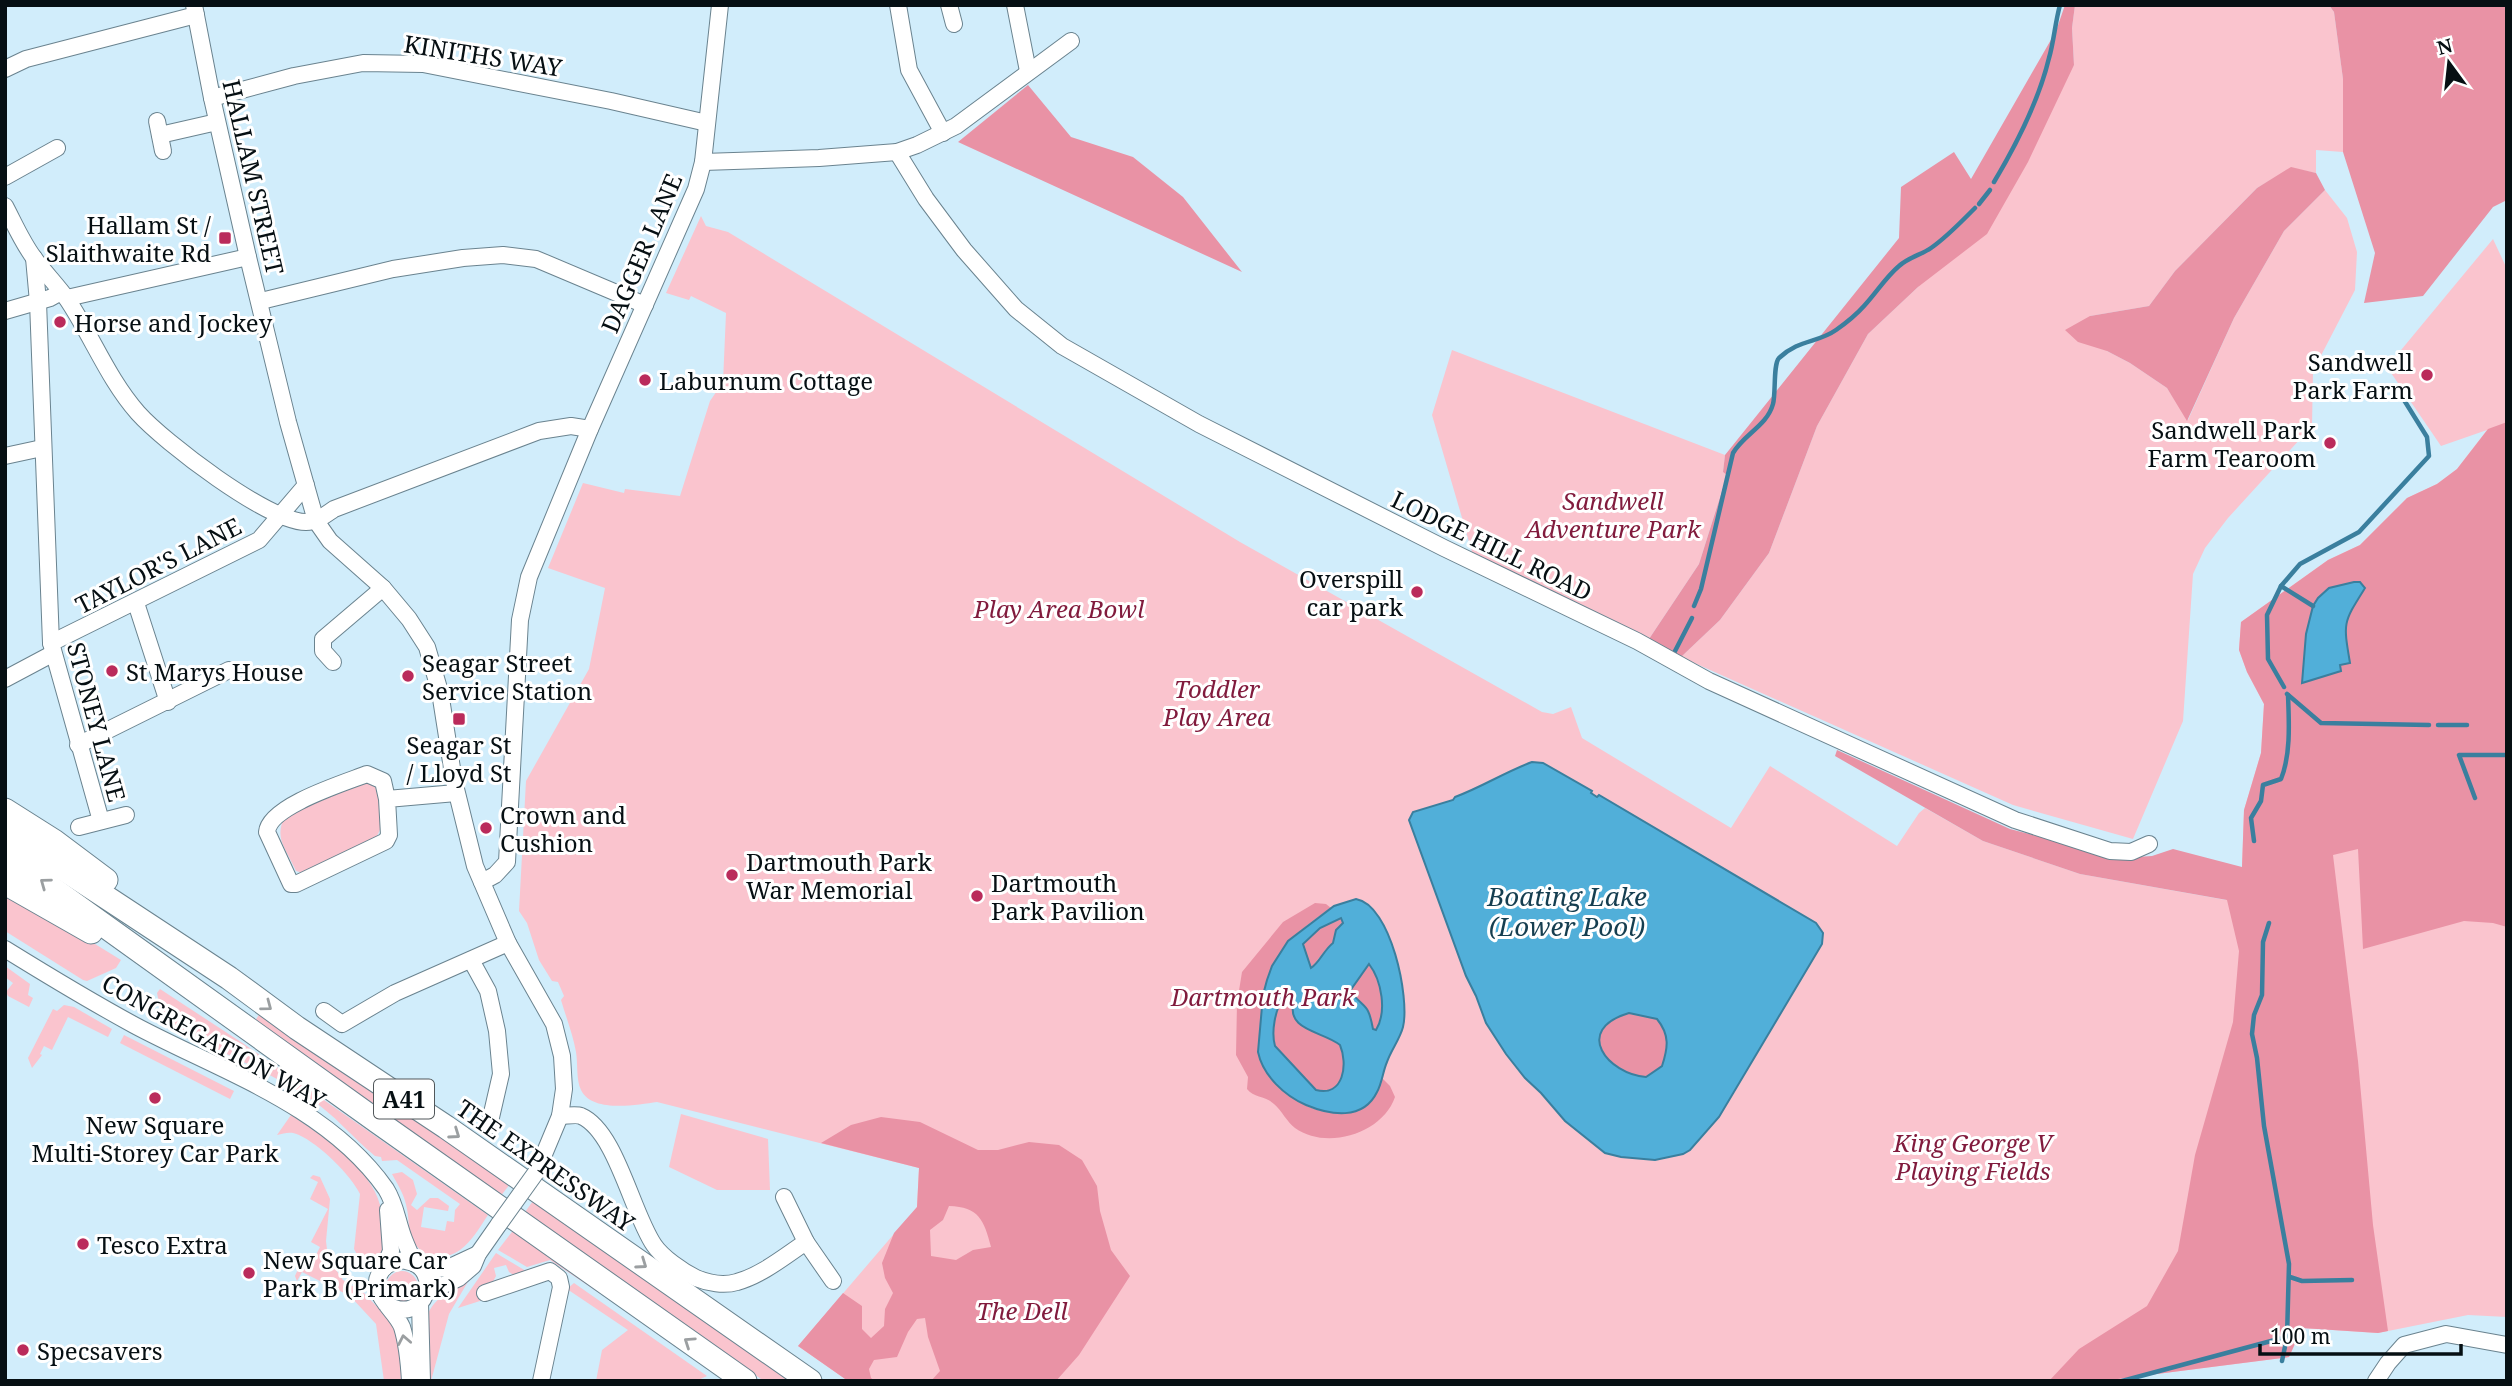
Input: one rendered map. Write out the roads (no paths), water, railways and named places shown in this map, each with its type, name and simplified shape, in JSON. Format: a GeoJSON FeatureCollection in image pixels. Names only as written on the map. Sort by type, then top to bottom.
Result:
{"type":"FeatureCollection","features":[{"type":"Feature","properties":{"kind":"highway","name":"A41"},"geometry":{"type":"LineString","coordinates":[[5,810],[54,841],[143,908],[229,978]]}},
{"type":"Feature","properties":{"kind":"highway","name":"THE EXPRESSWAY"},"geometry":{"type":"LineString","coordinates":[[5,835],[42,855],[229,978],[296,1028],[446,1128],[807,1378]]}},
{"type":"Feature","properties":{"kind":"highway","name":"A41"},"geometry":{"type":"LineString","coordinates":[[5,858],[31,873],[657,1321],[746,1381]]}},
{"type":"Feature","properties":{"kind":"highway","name":"A41"},"geometry":{"type":"LineString","coordinates":[[5,883],[197,993]]}},
{"type":"Feature","properties":{"kind":"street","name":"DAGGER LANE"},"geometry":{"type":"LineString","coordinates":[[482,882],[495,875],[507,862],[520,620],[529,577],[590,429],[696,189],[703,162],[720,5]]}},
{"type":"Feature","properties":{"kind":"street"},"geometry":{"type":"LineString","coordinates":[[898,5],[909,70],[943,133]]}},
{"type":"Feature","properties":{"kind":"street"},"geometry":{"type":"LineString","coordinates":[[949,5],[954,24]]}},
{"type":"Feature","properties":{"kind":"street"},"geometry":{"type":"LineString","coordinates":[[1015,5],[1028,71]]}},
{"type":"Feature","properties":{"kind":"street"},"geometry":{"type":"LineString","coordinates":[[5,69],[26,59],[195,10]]}},
{"type":"Feature","properties":{"kind":"street","name":"HALLAM STREET"},"geometry":{"type":"LineString","coordinates":[[195,10],[248,257],[261,301],[288,422],[316,521]]}},
{"type":"Feature","properties":{"kind":"street"},"geometry":{"type":"LineString","coordinates":[[703,162],[897,152],[943,133],[1071,41]]}},
{"type":"Feature","properties":{"kind":"street","name":"KINITHS WAY"},"geometry":{"type":"LineString","coordinates":[[212,98],[294,76],[363,63],[424,64],[707,123]]}},
{"type":"Feature","properties":{"kind":"street"},"geometry":{"type":"LineString","coordinates":[[163,151],[158,128],[217,122]]}},
{"type":"Feature","properties":{"kind":"street"},"geometry":{"type":"LineString","coordinates":[[5,177],[57,148]]}},
{"type":"Feature","properties":{"kind":"street","name":"LODGE HILL ROAD"},"geometry":{"type":"LineString","coordinates":[[897,152],[926,199],[964,250],[1016,309],[1062,346],[1199,424],[1444,548],[1637,641],[1709,681],[2015,820],[2110,851],[2131,852],[2149,844]]}},
{"type":"Feature","properties":{"kind":"street"},"geometry":{"type":"LineString","coordinates":[[5,206],[34,258],[64,295],[135,410],[156,432],[190,460],[281,515],[304,523],[316,521],[334,509],[539,431],[571,426],[590,429]]}},
{"type":"Feature","properties":{"kind":"street"},"geometry":{"type":"LineString","coordinates":[[261,301],[393,269],[503,255],[536,259],[645,305]]}},
{"type":"Feature","properties":{"kind":"street"},"geometry":{"type":"LineString","coordinates":[[5,312],[64,295],[248,257]]}},
{"type":"Feature","properties":{"kind":"street","name":"STONEY LANE"},"geometry":{"type":"LineString","coordinates":[[34,258],[51,649],[101,821]]}},
{"type":"Feature","properties":{"kind":"street"},"geometry":{"type":"LineString","coordinates":[[5,456],[42,448]]}},
{"type":"Feature","properties":{"kind":"street","name":"TAYLOR'S LANE"},"geometry":{"type":"LineString","coordinates":[[5,679],[51,649],[259,540],[306,485]]}},
{"type":"Feature","properties":{"kind":"street"},"geometry":{"type":"LineString","coordinates":[[316,521],[330,541],[383,588],[410,618],[427,647],[440,692],[456,793],[466,836],[508,943],[554,1024],[562,1056],[564,1089],[560,1116],[537,1171],[478,1254],[473,1266],[459,1278],[407,1310],[386,1304]]}},
{"type":"Feature","properties":{"kind":"street"},"geometry":{"type":"LineString","coordinates":[[333,662],[323,651],[323,639],[383,588]]}},
{"type":"Feature","properties":{"kind":"street"},"geometry":{"type":"LineString","coordinates":[[136,603],[168,702]]}},
{"type":"Feature","properties":{"kind":"street"},"geometry":{"type":"LineString","coordinates":[[78,745],[229,670]]}},
{"type":"Feature","properties":{"kind":"street"},"geometry":{"type":"LineString","coordinates":[[367,774],[383,781],[387,799],[389,835],[386,841],[291,884],[267,832],[268,824],[274,818],[293,804],[367,774]]}},
{"type":"Feature","properties":{"kind":"street"},"geometry":{"type":"LineString","coordinates":[[387,799],[456,793]]}},
{"type":"Feature","properties":{"kind":"street","name":"STONEY LANE"},"geometry":{"type":"LineString","coordinates":[[79,827],[126,815]]}},
{"type":"Feature","properties":{"kind":"street"},"geometry":{"type":"LineString","coordinates":[[324,1011],[346,1027],[395,993],[508,943]]}},
{"type":"Feature","properties":{"kind":"street","name":"CONGREGATION WAY"},"geometry":{"type":"LineString","coordinates":[[5,948],[133,1024],[301,1111],[345,1144],[387,1190],[396,1209],[403,1237],[419,1267]]}},
{"type":"Feature","properties":{"kind":"street"},"geometry":{"type":"LineString","coordinates":[[471,960],[488,991],[497,1031],[501,1074],[489,1126]]}},
{"type":"Feature","properties":{"kind":"street"},"geometry":{"type":"LineString","coordinates":[[560,1116],[579,1115],[597,1126],[610,1148],[655,1248],[687,1274],[708,1283],[736,1283],[764,1270],[806,1242]]}},
{"type":"Feature","properties":{"kind":"street"},"geometry":{"type":"LineString","coordinates":[[387,1190],[391,1251],[379,1276],[377,1287],[401,1325],[410,1381]]}},
{"type":"Feature","properties":{"kind":"street"},"geometry":{"type":"LineString","coordinates":[[785,1197],[806,1242],[833,1281]]}},
{"type":"Feature","properties":{"kind":"street"},"geometry":{"type":"LineString","coordinates":[[621,1219],[637,1212]]}},
{"type":"Feature","properties":{"kind":"street"},"geometry":{"type":"LineString","coordinates":[[384,1268],[401,1260],[419,1267],[448,1268],[478,1254]]}},
{"type":"Feature","properties":{"kind":"street"},"geometry":{"type":"LineString","coordinates":[[419,1267],[427,1281],[423,1298],[422,1381]]}},
{"type":"Feature","properties":{"kind":"street"},"geometry":{"type":"LineString","coordinates":[[500,1270],[506,1286]]}},
{"type":"Feature","properties":{"kind":"street"},"geometry":{"type":"LineString","coordinates":[[485,1293],[550,1271],[559,1278],[561,1287],[541,1381]]}},
{"type":"Feature","properties":{"kind":"street"},"geometry":{"type":"LineString","coordinates":[[2376,1381],[2404,1345],[2446,1334],[2507,1345]]}},
{"type":"Feature","properties":{"kind":"water"},"geometry":{"type":"Polygon","coordinates":[[[2360,582],[2365,588],[2347,623],[2346,639],[2350,663],[2340,665],[2341,671],[2302,683],[2306,634],[2313,606],[2329,588],[2360,582]]]}},
{"type":"Feature","properties":{"kind":"water","name":"Boating Lake (Lower Pool)"},"geometry":{"type":"Polygon","coordinates":[[[1532,762],[1543,763],[1816,923],[1823,933],[1822,944],[1719,1117],[1690,1150],[1683,1154],[1655,1160],[1605,1153],[1565,1121],[1506,1054],[1486,1023],[1466,976],[1409,820],[1413,812],[1453,800],[1532,762]],[[1629,1013],[1612,1021],[1602,1030],[1599,1040],[1602,1050],[1619,1068],[1646,1077],[1662,1066],[1666,1053],[1666,1036],[1657,1019],[1629,1013]]]}},
{"type":"Feature","properties":{"kind":"water"},"geometry":{"type":"Polygon","coordinates":[[[1356,899],[1368,905],[1379,917],[1395,954],[1404,996],[1403,1027],[1377,1092],[1363,1108],[1345,1113],[1315,1109],[1290,1096],[1270,1077],[1258,1052],[1263,995],[1272,966],[1288,941],[1334,906],[1356,899]],[[1341,918],[1320,928],[1303,944],[1311,968],[1333,943],[1336,930],[1343,923],[1341,918]],[[1369,964],[1350,991],[1367,1010],[1373,1029],[1376,1030],[1382,997],[1369,964]],[[1288,995],[1284,997],[1275,1021],[1275,1046],[1316,1090],[1333,1089],[1342,1077],[1344,1061],[1340,1045],[1300,1024],[1295,1019],[1294,1001],[1288,995]]]}},
{"type":"Feature","properties":{"kind":"waterway"},"geometry":{"type":"LineString","coordinates":[[1994,182],[2018,138],[2045,74],[2060,5]]}},
{"type":"Feature","properties":{"kind":"waterway"},"geometry":{"type":"LineString","coordinates":[[1979,204],[1990,190]]}},
{"type":"Feature","properties":{"kind":"waterway"},"geometry":{"type":"LineString","coordinates":[[1694,606],[1701,589],[1733,453],[1770,412],[1779,358],[1794,347],[1829,334],[1843,325],[1899,266],[1937,244],[1975,208]]}},
{"type":"Feature","properties":{"kind":"waterway"},"geometry":{"type":"LineString","coordinates":[[2284,687],[2268,659],[2267,615],[2281,586],[2300,564],[2359,532],[2429,456],[2427,437],[2399,392]]}},
{"type":"Feature","properties":{"kind":"waterway"},"geometry":{"type":"LineString","coordinates":[[2281,586],[2313,606]]}},
{"type":"Feature","properties":{"kind":"waterway"},"geometry":{"type":"LineString","coordinates":[[1674,653],[1692,618]]}},
{"type":"Feature","properties":{"kind":"waterway"},"geometry":{"type":"LineString","coordinates":[[2287,694],[2321,723],[2429,725]]}},
{"type":"Feature","properties":{"kind":"waterway"},"geometry":{"type":"LineString","coordinates":[[2254,841],[2251,818],[2261,801],[2263,785],[2281,779],[2284,769],[2289,738],[2288,695]]}},
{"type":"Feature","properties":{"kind":"waterway"},"geometry":{"type":"LineString","coordinates":[[2438,725],[2467,725]]}},
{"type":"Feature","properties":{"kind":"waterway"},"geometry":{"type":"LineString","coordinates":[[2475,798],[2459,755],[2507,755]]}},
{"type":"Feature","properties":{"kind":"waterway"},"geometry":{"type":"LineString","coordinates":[[2269,923],[2263,942],[2262,995],[2254,1015],[2252,1034],[2264,1126],[2289,1264],[2287,1337],[2282,1361]]}},
{"type":"Feature","properties":{"kind":"waterway"},"geometry":{"type":"LineString","coordinates":[[2290,1277],[2302,1281],[2352,1280]]}},
{"type":"Feature","properties":{"kind":"waterway"},"geometry":{"type":"LineString","coordinates":[[2122,1381],[2286,1337]]}},
{"type":"Feature","properties":{"kind":"place","name":"Hallam St / Slaithwaite Rd"},"geometry":{"type":"Point","coordinates":[225,238]}},
{"type":"Feature","properties":{"kind":"place","name":"Horse and Jockey"},"geometry":{"type":"Point","coordinates":[60,322]}},
{"type":"Feature","properties":{"kind":"place","name":"Sandwell Park Farm"},"geometry":{"type":"Point","coordinates":[2427,375]}},
{"type":"Feature","properties":{"kind":"place","name":"Laburnum Cottage"},"geometry":{"type":"Point","coordinates":[645,380]}},
{"type":"Feature","properties":{"kind":"place","name":"Sandwell Park Farm Tearoom"},"geometry":{"type":"Point","coordinates":[2330,443]}},
{"type":"Feature","properties":{"kind":"place","name":"Overspill car park"},"geometry":{"type":"Point","coordinates":[1417,592]}},
{"type":"Feature","properties":{"kind":"place","name":"St Marys House"},"geometry":{"type":"Point","coordinates":[112,671]}},
{"type":"Feature","properties":{"kind":"place","name":"Seagar Street Service Station"},"geometry":{"type":"Point","coordinates":[408,676]}},
{"type":"Feature","properties":{"kind":"place","name":"Seagar St / Lloyd St"},"geometry":{"type":"Point","coordinates":[459,719]}},
{"type":"Feature","properties":{"kind":"place","name":"Crown and Cushion"},"geometry":{"type":"Point","coordinates":[486,828]}},
{"type":"Feature","properties":{"kind":"place","name":"Dartmouth Park War Memorial"},"geometry":{"type":"Point","coordinates":[732,875]}},
{"type":"Feature","properties":{"kind":"place","name":"Dartmouth Park Pavilion"},"geometry":{"type":"Point","coordinates":[977,896]}},
{"type":"Feature","properties":{"kind":"place","name":"New Square Multi-Storey Car Park"},"geometry":{"type":"Point","coordinates":[155,1098]}},
{"type":"Feature","properties":{"kind":"place","name":"Tesco Extra"},"geometry":{"type":"Point","coordinates":[83,1244]}},
{"type":"Feature","properties":{"kind":"place","name":"New Square Car Park B (Primark)"},"geometry":{"type":"Point","coordinates":[249,1273]}},
{"type":"Feature","properties":{"kind":"place","name":"Specsavers"},"geometry":{"type":"Point","coordinates":[23,1350]}},
{"type":"Feature","properties":{"kind":"park label","name":"Sandwell Adventure Park"},"geometry":{"type":"Point","coordinates":[1613,514]}},
{"type":"Feature","properties":{"kind":"park label","name":"Play Area Bowl"},"geometry":{"type":"Point","coordinates":[1059,608]}},
{"type":"Feature","properties":{"kind":"park label","name":"Toddler Play Area"},"geometry":{"type":"Point","coordinates":[1217,702]}},
{"type":"Feature","properties":{"kind":"park label","name":"Dartmouth Park"},"geometry":{"type":"Point","coordinates":[1263,996]}},
{"type":"Feature","properties":{"kind":"park label","name":"King George V Playing Fields"},"geometry":{"type":"Point","coordinates":[1973,1156]}},
{"type":"Feature","properties":{"kind":"park label","name":"The Dell"},"geometry":{"type":"Point","coordinates":[1022,1310]}}]}
